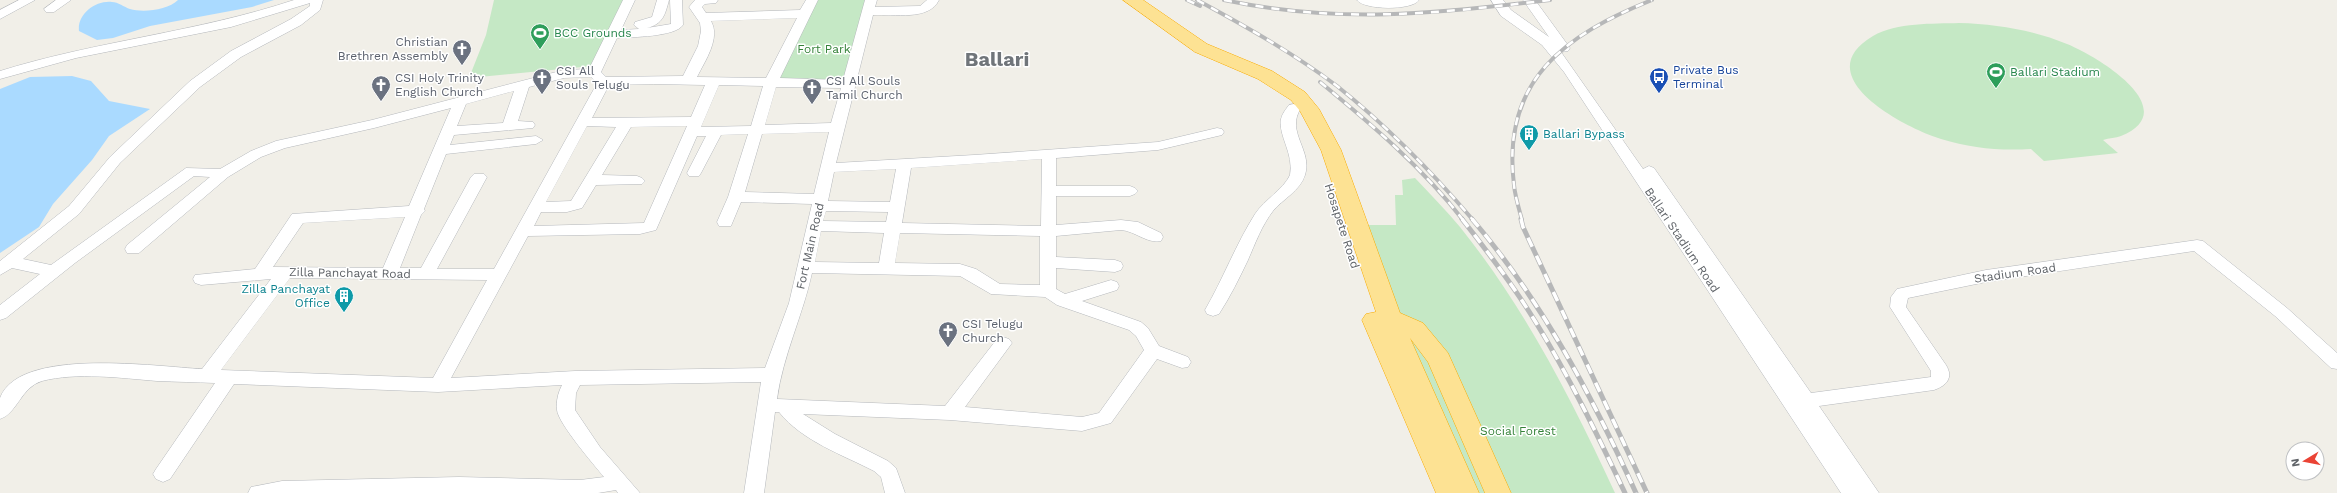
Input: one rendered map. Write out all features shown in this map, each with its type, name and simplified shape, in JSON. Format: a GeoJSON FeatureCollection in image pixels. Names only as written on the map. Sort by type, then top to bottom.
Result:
{"type":"FeatureCollection","features":[{"type":"Feature","properties":{"kind":"highway"},"geometry":{"type":"LineString","coordinates":[[1134,3],[1160,26]]}},
{"type":"Feature","properties":{"kind":"highway","name":"Hosapete Road"},"geometry":{"type":"LineString","coordinates":[[1160,26],[1188,50],[1262,85],[1294,108],[1312,137],[1449,493]]}},
{"type":"Feature","properties":{"kind":"highway","name":"Hosapete Road"},"geometry":{"type":"LineString","coordinates":[[1160,26],[1201,48],[1265,75],[1298,96],[1310,109],[1320,126],[1337,166],[1382,320],[1466,493]]}},
{"type":"Feature","properties":{"kind":"highway"},"geometry":{"type":"LineString","coordinates":[[1382,320],[1405,321],[1420,333],[1439,358],[1498,493]]}},
{"type":"Feature","properties":{"kind":"street"},"geometry":{"type":"LineString","coordinates":[[0,15],[30,0]]}},
{"type":"Feature","properties":{"kind":"street"},"geometry":{"type":"LineString","coordinates":[[50,9],[65,0]]}},
{"type":"Feature","properties":{"kind":"street"},"geometry":{"type":"LineString","coordinates":[[0,75],[56,58],[269,13],[306,0]]}},
{"type":"Feature","properties":{"kind":"street"},"geometry":{"type":"LineString","coordinates":[[5,266],[74,210],[115,160],[195,84],[236,54],[305,17],[316,7],[317,0]]}},
{"type":"Feature","properties":{"kind":"street"},"geometry":{"type":"LineString","coordinates":[[438,385],[582,122],[615,31],[629,0]]}},
{"type":"Feature","properties":{"kind":"street"},"geometry":{"type":"LineString","coordinates":[[615,31],[655,23],[663,0]]}},
{"type":"Feature","properties":{"kind":"street"},"geometry":{"type":"LineString","coordinates":[[615,31],[648,32],[675,27],[677,24],[676,0]]}},
{"type":"Feature","properties":{"kind":"street"},"geometry":{"type":"LineString","coordinates":[[688,81],[701,55],[706,40],[707,26],[695,7],[701,1],[712,0]]}},
{"type":"Feature","properties":{"kind":"street"},"geometry":{"type":"LineString","coordinates":[[725,222],[736,197],[755,130],[771,82],[812,0]]}},
{"type":"Feature","properties":{"kind":"street"},"geometry":{"type":"LineString","coordinates":[[869,6],[922,10],[930,6],[933,0]]}},
{"type":"Feature","properties":{"kind":"street"},"geometry":{"type":"LineString","coordinates":[[1363,0],[1400,5],[1413,0]]}},
{"type":"Feature","properties":{"kind":"street","name":"Ballari Stadium Road"},"geometry":{"type":"LineString","coordinates":[[1497,0],[1506,13],[1547,42],[1592,96]]}},
{"type":"Feature","properties":{"kind":"street","name":"Ballari Stadium Road"},"geometry":{"type":"LineString","coordinates":[[1529,0],[1592,96],[1799,402],[1869,493]]}},
{"type":"Feature","properties":{"kind":"street","name":"Fort Main Road"},"geometry":{"type":"LineString","coordinates":[[754,493],[766,405],[772,376],[797,303],[827,168],[869,6]]}},
{"type":"Feature","properties":{"kind":"street"},"geometry":{"type":"LineString","coordinates":[[701,17],[806,14]]}},
{"type":"Feature","properties":{"kind":"street"},"geometry":{"type":"LineString","coordinates":[[133,249],[223,174],[256,154],[281,144],[460,102],[564,74],[688,81],[849,84]]}},
{"type":"Feature","properties":{"kind":"street"},"geometry":{"type":"LineString","coordinates":[[522,231],[640,229],[650,226],[696,126],[714,81]]}},
{"type":"Feature","properties":{"kind":"street"},"geometry":{"type":"LineString","coordinates":[[509,127],[523,84]]}},
{"type":"Feature","properties":{"kind":"street"},"geometry":{"type":"LineString","coordinates":[[389,274],[417,211],[460,102]]}},
{"type":"Feature","properties":{"kind":"street"},"geometry":{"type":"LineString","coordinates":[[1213,310],[1233,278],[1267,209],[1294,183],[1298,175],[1299,164],[1296,146],[1288,124],[1288,118],[1294,108]]}},
{"type":"Feature","properties":{"kind":"street"},"geometry":{"type":"LineString","coordinates":[[582,122],[669,133]]}},
{"type":"Feature","properties":{"kind":"street"},"geometry":{"type":"LineString","coordinates":[[449,131],[528,125]]}},
{"type":"Feature","properties":{"kind":"street"},"geometry":{"type":"LineString","coordinates":[[623,128],[696,126],[716,131],[837,127]]}},
{"type":"Feature","properties":{"kind":"street"},"geometry":{"type":"LineString","coordinates":[[536,207],[572,206],[580,201],[623,128]]}},
{"type":"Feature","properties":{"kind":"street"},"geometry":{"type":"LineString","coordinates":[[694,173],[716,131]]}},
{"type":"Feature","properties":{"kind":"street"},"geometry":{"type":"LineString","coordinates":[[827,168],[1158,146],[1217,132]]}},
{"type":"Feature","properties":{"kind":"street"},"geometry":{"type":"LineString","coordinates":[[441,150],[536,140]]}},
{"type":"Feature","properties":{"kind":"street"},"geometry":{"type":"LineString","coordinates":[[1048,291],[1050,191],[1049,153]]}},
{"type":"Feature","properties":{"kind":"street"},"geometry":{"type":"LineString","coordinates":[[886,267],[904,164]]}},
{"type":"Feature","properties":{"kind":"street"},"geometry":{"type":"LineString","coordinates":[[0,314],[69,260],[109,232],[127,216],[192,171],[223,174]]}},
{"type":"Feature","properties":{"kind":"street"},"geometry":{"type":"LineString","coordinates":[[425,275],[479,177]]}},
{"type":"Feature","properties":{"kind":"street"},"geometry":{"type":"LineString","coordinates":[[593,180],[637,181]]}},
{"type":"Feature","properties":{"kind":"street"},"geometry":{"type":"LineString","coordinates":[[1050,191],[1130,191]]}},
{"type":"Feature","properties":{"kind":"street"},"geometry":{"type":"LineString","coordinates":[[736,197],[896,207]]}},
{"type":"Feature","properties":{"kind":"street"},"geometry":{"type":"LineString","coordinates":[[261,273],[298,218],[417,211]]}},
{"type":"Feature","properties":{"kind":"street"},"geometry":{"type":"LineString","coordinates":[[814,226],[1049,231],[1121,224],[1132,226],[1155,237]]}},
{"type":"Feature","properties":{"kind":"street","name":"Stadium Road"},"geometry":{"type":"LineString","coordinates":[[1799,402],[1934,383],[1940,380],[1940,370],[1898,307],[1899,297],[1903,293],[1986,276],[2197,245],[2281,312],[2337,363]]}},
{"type":"Feature","properties":{"kind":"street"},"geometry":{"type":"LineString","coordinates":[[1048,262],[1115,266]]}},
{"type":"Feature","properties":{"kind":"street"},"geometry":{"type":"LineString","coordinates":[[5,266],[55,271]]}},
{"type":"Feature","properties":{"kind":"street"},"geometry":{"type":"LineString","coordinates":[[805,267],[886,267],[960,270],[970,273],[997,290],[1048,291],[1063,301],[1135,326],[1142,332],[1153,351],[1182,362]]}},
{"type":"Feature","properties":{"kind":"street"},"geometry":{"type":"LineString","coordinates":[[207,376],[285,272]]}},
{"type":"Feature","properties":{"kind":"street","name":"Zilla Panchayat Road"},"geometry":{"type":"LineString","coordinates":[[201,279],[285,272],[498,275]]}},
{"type":"Feature","properties":{"kind":"street"},"geometry":{"type":"LineString","coordinates":[[1063,301],[1111,286]]}},
{"type":"Feature","properties":{"kind":"street"},"geometry":{"type":"LineString","coordinates":[[950,413],[1003,343]]}},
{"type":"Feature","properties":{"kind":"street"},"geometry":{"type":"LineString","coordinates":[[766,405],[950,413],[1050,423],[1082,424],[1105,418],[1153,351]]}},
{"type":"Feature","properties":{"kind":"street"},"geometry":{"type":"LineString","coordinates":[[0,412],[14,392],[26,381],[39,375],[51,372],[94,369],[207,376],[438,385],[575,378],[772,376]]}},
{"type":"Feature","properties":{"kind":"street"},"geometry":{"type":"LineString","coordinates":[[163,474],[229,377]]}},
{"type":"Feature","properties":{"kind":"street"},"geometry":{"type":"LineString","coordinates":[[575,378],[568,393],[566,411],[593,452],[624,488]]}},
{"type":"Feature","properties":{"kind":"street","name":"Ballari Stadium Road"},"geometry":{"type":"LineString","coordinates":[[1799,402],[1852,493]]}},
{"type":"Feature","properties":{"kind":"street"},"geometry":{"type":"LineString","coordinates":[[784,406],[787,411],[803,424],[881,466],[889,473],[895,493]]}},
{"type":"Feature","properties":{"kind":"street"},"geometry":{"type":"LineString","coordinates":[[258,493],[282,489],[425,490],[459,485],[582,490],[624,488]]}},
{"type":"Feature","properties":{"kind":"green space","name":"BCC Grounds"},"geometry":{"type":"Polygon","coordinates":[[[494,0],[626,0],[592,66],[469,78],[486,35],[494,0]]]}},
{"type":"Feature","properties":{"kind":"green space","name":"Fort Park"},"geometry":{"type":"Polygon","coordinates":[[[811,0],[870,0],[847,82],[774,81],[811,0]]]}},
{"type":"Feature","properties":{"kind":"green space","name":"Ballari Stadium"},"geometry":{"type":"Polygon","coordinates":[[[1959,23],[2000,26],[2028,31],[2067,44],[2096,59],[2114,71],[2129,84],[2140,98],[2144,112],[2138,125],[2121,136],[2103,140],[2118,153],[2044,161],[2031,149],[2008,150],[1974,147],[1941,139],[1925,133],[1886,112],[1868,98],[1855,83],[1850,67],[1855,51],[1873,36],[1883,31],[1904,26],[1959,23]]]}},
{"type":"Feature","properties":{"kind":"green space","name":"Social Forest"},"geometry":{"type":"Polygon","coordinates":[[[1415,178],[1460,227],[1506,290],[1564,389],[1615,493],[1479,493],[1397,315],[1367,225],[1396,225],[1395,195],[1403,195],[1402,180],[1415,178]]]}},
{"type":"Feature","properties":{"kind":"water"},"geometry":{"type":"Polygon","coordinates":[[[178,0],[274,0],[252,7],[150,26],[113,38],[97,40],[79,31],[79,25],[84,14],[89,9],[100,3],[114,2],[130,9],[148,11],[168,6],[178,0]]]}},
{"type":"Feature","properties":{"kind":"water"},"geometry":{"type":"Polygon","coordinates":[[[72,76],[91,81],[109,101],[150,109],[109,136],[92,160],[53,204],[39,227],[0,253],[0,89],[30,77],[72,76]]]}},
{"type":"Feature","properties":{"kind":"railway"},"geometry":{"type":"LineString","coordinates":[[1187,0],[1200,6]]}},
{"type":"Feature","properties":{"kind":"railway"},"geometry":{"type":"LineString","coordinates":[[1197,0],[1268,40],[1303,62],[1356,101],[1408,150],[1473,220]]}},
{"type":"Feature","properties":{"kind":"railway"},"geometry":{"type":"LineString","coordinates":[[1224,0],[1307,12],[1347,14],[1427,12],[1550,0]]}},
{"type":"Feature","properties":{"kind":"railway"},"geometry":{"type":"LineString","coordinates":[[1522,220],[1514,185],[1513,148],[1518,117],[1529,90],[1546,66],[1567,46],[1592,29],[1652,0]]}},
{"type":"Feature","properties":{"kind":"railway"},"geometry":{"type":"LineString","coordinates":[[1320,82],[1396,147],[1431,182],[1463,220]]}},
{"type":"Feature","properties":{"kind":"railway"},"geometry":{"type":"LineString","coordinates":[[1462,219],[1491,256],[1527,308],[1582,406],[1625,493]]}},
{"type":"Feature","properties":{"kind":"railway"},"geometry":{"type":"LineString","coordinates":[[1472,219],[1521,283],[1564,350],[1602,421],[1636,493]]}},
{"type":"Feature","properties":{"kind":"railway"},"geometry":{"type":"LineString","coordinates":[[1521,219],[1523,227],[1647,493]]}},
{"type":"Feature","properties":{"kind":"place","name":"BCC Grounds"},"geometry":{"type":"Point","coordinates":[540,50]}},
{"type":"Feature","properties":{"kind":"place","name":"Christian Brethren Assembly"},"geometry":{"type":"Point","coordinates":[462,66]}},
{"type":"Feature","properties":{"kind":"place","name":"Ballari Stadium"},"geometry":{"type":"Point","coordinates":[1996,89]}},
{"type":"Feature","properties":{"kind":"place","name":"Private Bus Terminal"},"geometry":{"type":"Point","coordinates":[1659,94]}},
{"type":"Feature","properties":{"kind":"place","name":"CSI All Souls Telugu"},"geometry":{"type":"Point","coordinates":[542,95]}},
{"type":"Feature","properties":{"kind":"place","name":"CSI Holy Trinity English Church"},"geometry":{"type":"Point","coordinates":[381,102]}},
{"type":"Feature","properties":{"kind":"place","name":"CSI All Souls Tamil Church"},"geometry":{"type":"Point","coordinates":[812,105]}},
{"type":"Feature","properties":{"kind":"place","name":"Ballari Bypass"},"geometry":{"type":"Point","coordinates":[1529,151]}},
{"type":"Feature","properties":{"kind":"place","name":"Zilla Panchayat Office"},"geometry":{"type":"Point","coordinates":[344,313]}},
{"type":"Feature","properties":{"kind":"place","name":"CSI Telugu Church"},"geometry":{"type":"Point","coordinates":[948,348]}},
{"type":"Feature","properties":{"kind":"district","name":"Ballari"},"geometry":{"type":"Point","coordinates":[997,59]}}]}
